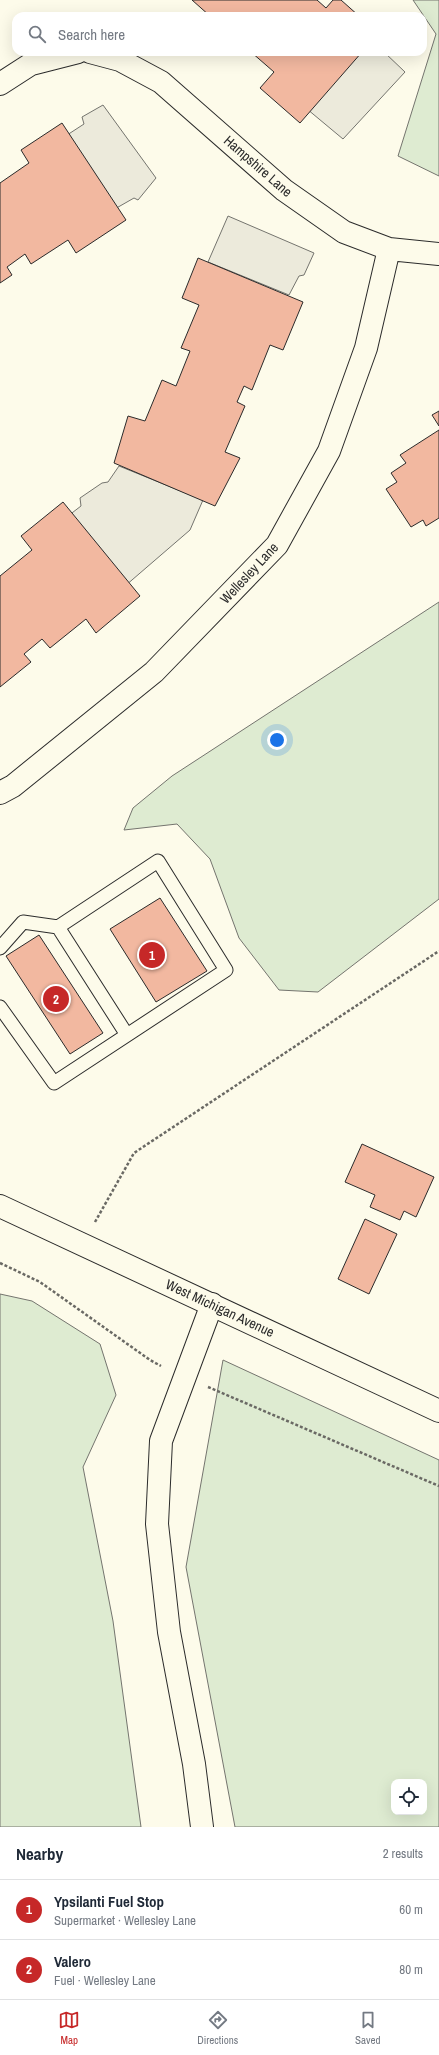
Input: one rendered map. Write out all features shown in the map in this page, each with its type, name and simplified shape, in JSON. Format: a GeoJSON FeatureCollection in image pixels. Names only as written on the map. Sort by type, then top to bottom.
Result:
{"type":"FeatureCollection","features":[{"type":"Feature","properties":{"kind":"main road"},"geometry":{"type":"LineString","coordinates":[[0,84],[31,64],[62,56]]}},
{"type":"Feature","properties":{"kind":"main road","name":"Hampshire Lane"},"geometry":{"type":"LineString","coordinates":[[105,56],[120,60],[161,82],[284,190],[344,232],[389,249],[439,254]]}},
{"type":"Feature","properties":{"kind":"main road","name":"Wellesley Lane"},"geometry":{"type":"LineString","coordinates":[[0,793],[13,786],[154,672],[277,545],[329,451],[366,348],[389,249]]}},
{"type":"Feature","properties":{"kind":"main road","name":"West Michigan Avenue"},"geometry":{"type":"LineString","coordinates":[[0,1206],[439,1411]]}},
{"type":"Feature","properties":{"kind":"main road"},"geometry":{"type":"LineString","coordinates":[[202,1827],[194,1764],[169,1632],[157,1524],[161,1441],[212,1304]]}},
{"type":"Feature","properties":{"kind":"lane"},"geometry":{"type":"LineString","coordinates":[[0,948],[23,922],[58,927],[158,861],[226,970],[54,1083],[0,1007]]}},
{"type":"Feature","properties":{"kind":"lane"},"geometry":{"type":"LineString","coordinates":[[58,927],[128,1035]]}},
{"type":"Feature","properties":{"kind":"path"},"geometry":{"type":"LineString","coordinates":[[82,1245],[134,1153],[439,951]]}},
{"type":"Feature","properties":{"kind":"path"},"geometry":{"type":"LineString","coordinates":[[0,1263],[40,1282],[150,1360]]}},
{"type":"Feature","properties":{"kind":"path"},"geometry":{"type":"LineString","coordinates":[[207,1387],[439,1486]]}},
{"type":"Feature","properties":{"kind":"green space"},"geometry":{"type":"Polygon","coordinates":[[[413,0],[439,0],[439,176],[398,156],[436,34],[427,21],[427,12],[421,12],[413,0]]]}},
{"type":"Feature","properties":{"kind":"green space"},"geometry":{"type":"Polygon","coordinates":[[[439,602],[439,899],[318,992],[279,990],[239,938],[210,859],[177,824],[124,830],[133,808],[172,776],[439,602]]]}},
{"type":"Feature","properties":{"kind":"green space"},"geometry":{"type":"Polygon","coordinates":[[[0,1294],[32,1301],[100,1344],[116,1395],[83,1467],[113,1621],[141,1827],[0,1827],[0,1294]]]}},
{"type":"Feature","properties":{"kind":"green space"},"geometry":{"type":"Polygon","coordinates":[[[223,1360],[439,1460],[439,1827],[235,1827],[186,1567],[223,1360]]]}},
{"type":"Feature","properties":{"kind":"shaded area"},"geometry":{"type":"Polygon","coordinates":[[[353,56],[388,56],[405,72],[343,139],[307,109],[353,56]]]}},
{"type":"Feature","properties":{"kind":"shaded area"},"geometry":{"type":"Polygon","coordinates":[[[103,105],[156,178],[138,200],[134,198],[113,210],[64,137],[84,124],[82,117],[103,105]]]}},
{"type":"Feature","properties":{"kind":"shaded area"},"geometry":{"type":"Polygon","coordinates":[[[228,216],[314,253],[304,275],[299,276],[289,295],[208,262],[228,216]]]}},
{"type":"Feature","properties":{"kind":"shaded area"},"geometry":{"type":"Polygon","coordinates":[[[119,466],[203,500],[190,530],[125,586],[68,516],[81,506],[80,498],[102,483],[108,482],[119,466]]]}},
{"type":"Feature","properties":{"kind":"building"},"geometry":{"type":"Polygon","coordinates":[[[192,0],[317,0],[326,8],[333,0],[341,0],[354,12],[206,12],[192,0]]]}},
{"type":"Feature","properties":{"kind":"building"},"geometry":{"type":"Polygon","coordinates":[[[256,56],[359,56],[300,123],[260,88],[274,72],[256,56]]]}},
{"type":"Feature","properties":{"kind":"building"},"geometry":{"type":"Polygon","coordinates":[[[62,123],[126,220],[76,253],[68,240],[31,264],[25,254],[7,267],[12,275],[0,283],[0,183],[29,163],[21,150],[62,123]]]}},
{"type":"Feature","properties":{"kind":"building"},"geometry":{"type":"Polygon","coordinates":[[[198,258],[303,302],[283,350],[270,345],[252,390],[244,386],[237,402],[245,406],[225,452],[240,458],[215,506],[114,463],[128,416],[145,421],[162,380],[176,386],[190,351],[181,348],[199,305],[182,298],[198,258]]]}},
{"type":"Feature","properties":{"kind":"building"},"geometry":{"type":"Polygon","coordinates":[[[439,411],[439,426],[432,415],[439,411]]]}},
{"type":"Feature","properties":{"kind":"building"},"geometry":{"type":"Polygon","coordinates":[[[439,430],[439,518],[426,526],[423,520],[411,527],[386,489],[397,482],[391,473],[406,463],[400,455],[439,430]]]}},
{"type":"Feature","properties":{"kind":"building"},"geometry":{"type":"Polygon","coordinates":[[[63,502],[140,596],[96,633],[86,619],[50,648],[42,639],[24,654],[31,662],[0,687],[0,576],[32,550],[21,536],[63,502]]]}},
{"type":"Feature","properties":{"kind":"building"},"geometry":{"type":"Polygon","coordinates":[[[160,898],[207,971],[156,1002],[110,929],[160,898]]]}},
{"type":"Feature","properties":{"kind":"building"},"geometry":{"type":"Polygon","coordinates":[[[39,935],[103,1033],[70,1054],[6,956],[39,935]]]}},
{"type":"Feature","properties":{"kind":"building"},"geometry":{"type":"Polygon","coordinates":[[[362,1144],[434,1177],[416,1217],[404,1211],[400,1220],[370,1207],[375,1195],[345,1182],[362,1144]]]}},
{"type":"Feature","properties":{"kind":"building"},"geometry":{"type":"Polygon","coordinates":[[[365,1219],[397,1234],[369,1294],[338,1279],[365,1219]]]}},
{"type":"Feature","properties":{"kind":"place","name":"Ypsilanti Fuel Stop"},"geometry":{"type":"Point","coordinates":[152,955]}},
{"type":"Feature","properties":{"kind":"place","name":"Valero"},"geometry":{"type":"Point","coordinates":[56,999]}}]}
